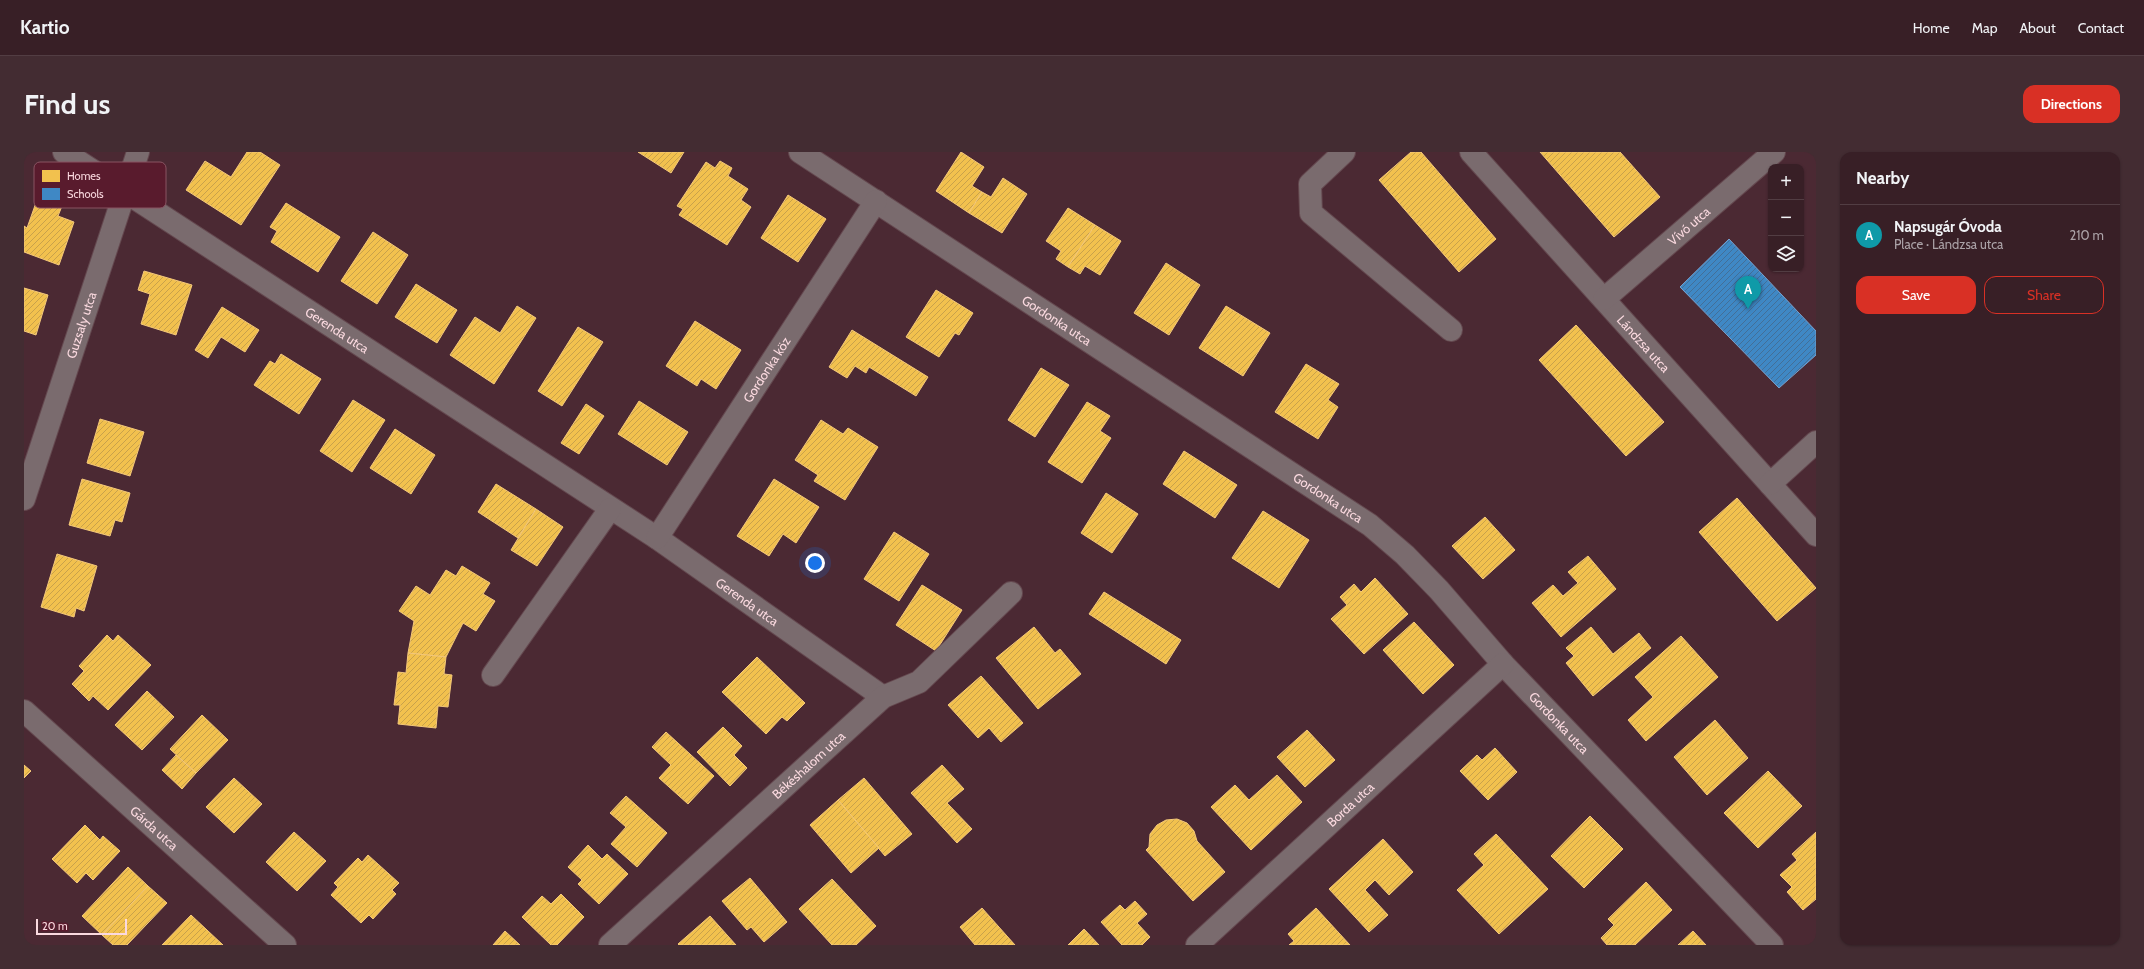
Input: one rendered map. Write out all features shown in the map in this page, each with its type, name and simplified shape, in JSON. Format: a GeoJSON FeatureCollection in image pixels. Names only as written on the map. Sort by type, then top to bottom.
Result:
{"type":"FeatureCollection","features":[{"type":"Feature","properties":{"kind":"street","name":"Gerenda utca"},"geometry":{"type":"LineString","coordinates":[[64,152],[79,162]]}},
{"type":"Feature","properties":{"kind":"street","name":"Guzsaly utca"},"geometry":{"type":"LineString","coordinates":[[135,162],[138,152]]}},
{"type":"Feature","properties":{"kind":"street","name":"Gordonka utca"},"geometry":{"type":"LineString","coordinates":[[800,152],[1370,525],[1405,555],[1439,590],[1503,664],[1772,945]]}},
{"type":"Feature","properties":{"kind":"street"},"geometry":{"type":"LineString","coordinates":[[1344,152],[1310,184],[1311,213],[1450,330]]}},
{"type":"Feature","properties":{"kind":"street","name":"Lándzsa utca"},"geometry":{"type":"LineString","coordinates":[[1471,152],[1816,535]]}},
{"type":"Feature","properties":{"kind":"street","name":"Vívó utca"},"geometry":{"type":"LineString","coordinates":[[1604,299],[1774,152]]}},
{"type":"Feature","properties":{"kind":"street","name":"Gordonka köz"},"geometry":{"type":"LineString","coordinates":[[657,538],[876,201]]}},
{"type":"Feature","properties":{"kind":"street","name":"Guzsaly utca"},"geometry":{"type":"LineString","coordinates":[[24,499],[120,208]]}},
{"type":"Feature","properties":{"kind":"street","name":"Gerenda utca"},"geometry":{"type":"LineString","coordinates":[[149,208],[610,509],[657,538],[883,697]]}},
{"type":"Feature","properties":{"kind":"street"},"geometry":{"type":"LineString","coordinates":[[1770,484],[1816,442]]}},
{"type":"Feature","properties":{"kind":"street"},"geometry":{"type":"LineString","coordinates":[[493,675],[610,509]]}},
{"type":"Feature","properties":{"kind":"street","name":"Békéshalom utca"},"geometry":{"type":"LineString","coordinates":[[610,945],[883,697],[919,682],[1011,593]]}},
{"type":"Feature","properties":{"kind":"street","name":"Borda utca"},"geometry":{"type":"LineString","coordinates":[[1197,945],[1503,664]]}},
{"type":"Feature","properties":{"kind":"street","name":"Gárda utca"},"geometry":{"type":"LineString","coordinates":[[24,711],[285,945]]}},
{"type":"Feature","properties":{"kind":"building: Homes"},"geometry":{"type":"Polygon","coordinates":[[[247,152],[260,152],[280,165],[241,225],[186,190],[205,161],[231,177],[247,152]]]}},
{"type":"Feature","properties":{"kind":"building: Homes"},"geometry":{"type":"Polygon","coordinates":[[[638,152],[684,152],[671,173],[638,152]]]}},
{"type":"Feature","properties":{"kind":"building: Homes"},"geometry":{"type":"Polygon","coordinates":[[[961,152],[984,167],[972,186],[982,192],[969,213],[936,191],[961,152]]]}},
{"type":"Feature","properties":{"kind":"building: Homes"},"geometry":{"type":"Polygon","coordinates":[[[1411,152],[1421,152],[1496,239],[1459,272],[1379,180],[1411,152]]]}},
{"type":"Feature","properties":{"kind":"building: Homes"},"geometry":{"type":"Polygon","coordinates":[[[1540,152],[1620,152],[1660,197],[1614,237],[1540,152]]]}},
{"type":"Feature","properties":{"kind":"building: Homes"},"geometry":{"type":"Polygon","coordinates":[[[720,161],[732,168],[728,176],[748,189],[741,200],[751,207],[727,245],[679,215],[683,209],[677,206],[706,162],[715,168],[720,161]]]}},
{"type":"Feature","properties":{"kind":"building: Homes"},"geometry":{"type":"Polygon","coordinates":[[[1003,178],[1027,194],[1002,233],[969,213],[982,192],[991,197],[1003,178]]]}},
{"type":"Feature","properties":{"kind":"building: Homes"},"geometry":{"type":"Polygon","coordinates":[[[788,195],[826,219],[798,262],[761,238],[788,195]]]}},
{"type":"Feature","properties":{"kind":"building: Homes"},"geometry":{"type":"Polygon","coordinates":[[[286,203],[340,237],[318,272],[271,242],[277,231],[270,227],[286,203]]]}},
{"type":"Feature","properties":{"kind":"building: Homes"},"geometry":{"type":"Polygon","coordinates":[[[34,208],[61,208],[58,216],[74,222],[59,265],[24,252],[24,226],[27,228],[34,208]]]}},
{"type":"Feature","properties":{"kind":"building: Homes"},"geometry":{"type":"Polygon","coordinates":[[[1068,208],[1095,225],[1068,267],[1056,259],[1061,251],[1046,241],[1068,208]]]}},
{"type":"Feature","properties":{"kind":"building: Homes"},"geometry":{"type":"Polygon","coordinates":[[[1095,225],[1121,241],[1100,275],[1085,266],[1080,274],[1068,267],[1095,225]]]}},
{"type":"Feature","properties":{"kind":"building: Homes"},"geometry":{"type":"Polygon","coordinates":[[[373,232],[408,255],[377,304],[341,281],[373,232]]]}},
{"type":"Feature","properties":{"kind":"building: Homes"},"geometry":{"type":"Polygon","coordinates":[[[1166,263],[1200,285],[1169,335],[1134,313],[1166,263]]]}},
{"type":"Feature","properties":{"kind":"building: Homes"},"geometry":{"type":"Polygon","coordinates":[[[144,271],[192,285],[176,335],[141,324],[150,294],[138,290],[144,271]]]}},
{"type":"Feature","properties":{"kind":"building: Homes"},"geometry":{"type":"Polygon","coordinates":[[[416,284],[457,310],[437,343],[395,317],[416,284]]]}},
{"type":"Feature","properties":{"kind":"building: Homes"},"geometry":{"type":"Polygon","coordinates":[[[24,288],[48,295],[36,335],[24,331],[24,288]]]}},
{"type":"Feature","properties":{"kind":"building: Homes"},"geometry":{"type":"Polygon","coordinates":[[[936,290],[973,313],[959,335],[955,333],[939,357],[906,337],[936,290]]]}},
{"type":"Feature","properties":{"kind":"building: Homes"},"geometry":{"type":"Polygon","coordinates":[[[517,306],[536,318],[494,384],[450,355],[475,317],[500,333],[517,306]]]}},
{"type":"Feature","properties":{"kind":"building: Homes"},"geometry":{"type":"Polygon","coordinates":[[[1226,306],[1270,333],[1243,376],[1199,348],[1226,306]]]}},
{"type":"Feature","properties":{"kind":"building: Homes"},"geometry":{"type":"Polygon","coordinates":[[[222,307],[259,330],[245,352],[221,337],[208,358],[195,350],[222,307]]]}},
{"type":"Feature","properties":{"kind":"building: Homes"},"geometry":{"type":"Polygon","coordinates":[[[695,321],[741,350],[716,389],[701,379],[697,386],[666,366],[695,321]]]}},
{"type":"Feature","properties":{"kind":"building: Homes"},"geometry":{"type":"Polygon","coordinates":[[[1576,325],[1664,422],[1626,456],[1539,360],[1576,325]]]}},
{"type":"Feature","properties":{"kind":"building: Homes"},"geometry":{"type":"Polygon","coordinates":[[[578,327],[603,342],[562,406],[538,391],[578,327]]]}},
{"type":"Feature","properties":{"kind":"building: Homes"},"geometry":{"type":"Polygon","coordinates":[[[852,330],[928,377],[916,396],[869,367],[866,373],[855,366],[847,378],[829,367],[852,330]]]}},
{"type":"Feature","properties":{"kind":"building: Homes"},"geometry":{"type":"Polygon","coordinates":[[[281,354],[321,379],[299,414],[254,385],[270,361],[275,364],[281,354]]]}},
{"type":"Feature","properties":{"kind":"building: Homes"},"geometry":{"type":"Polygon","coordinates":[[[1306,364],[1339,384],[1328,400],[1338,407],[1318,439],[1275,412],[1306,364]]]}},
{"type":"Feature","properties":{"kind":"building: Homes"},"geometry":{"type":"Polygon","coordinates":[[[1041,368],[1069,385],[1035,437],[1008,420],[1041,368]]]}},
{"type":"Feature","properties":{"kind":"building: Homes"},"geometry":{"type":"Polygon","coordinates":[[[353,400],[385,420],[352,472],[320,451],[353,400]]]}},
{"type":"Feature","properties":{"kind":"building: Homes"},"geometry":{"type":"Polygon","coordinates":[[[639,401],[688,432],[667,465],[618,434],[639,401]]]}},
{"type":"Feature","properties":{"kind":"building: Homes"},"geometry":{"type":"Polygon","coordinates":[[[1087,402],[1110,416],[1100,431],[1111,438],[1082,483],[1048,462],[1087,402]]]}},
{"type":"Feature","properties":{"kind":"building: Homes"},"geometry":{"type":"Polygon","coordinates":[[[586,404],[604,416],[579,454],[561,443],[586,404]]]}},
{"type":"Feature","properties":{"kind":"building: Homes"},"geometry":{"type":"Polygon","coordinates":[[[100,419],[144,432],[130,476],[87,463],[100,419]]]}},
{"type":"Feature","properties":{"kind":"building: Homes"},"geometry":{"type":"Polygon","coordinates":[[[821,420],[843,434],[848,428],[878,447],[845,500],[814,481],[818,475],[795,460],[821,420]]]}},
{"type":"Feature","properties":{"kind":"building: Homes"},"geometry":{"type":"Polygon","coordinates":[[[395,429],[435,455],[411,494],[370,468],[395,429]]]}},
{"type":"Feature","properties":{"kind":"building: Homes"},"geometry":{"type":"Polygon","coordinates":[[[1184,451],[1237,485],[1215,518],[1163,484],[1184,451]]]}},
{"type":"Feature","properties":{"kind":"building: Homes"},"geometry":{"type":"Polygon","coordinates":[[[82,479],[130,493],[122,522],[115,520],[110,536],[69,525],[82,479]]]}},
{"type":"Feature","properties":{"kind":"building: Homes"},"geometry":{"type":"Polygon","coordinates":[[[774,479],[819,507],[796,543],[783,534],[769,556],[737,536],[774,479]]]}},
{"type":"Feature","properties":{"kind":"building: Homes"},"geometry":{"type":"Polygon","coordinates":[[[496,484],[536,509],[518,538],[478,512],[496,484]]]}},
{"type":"Feature","properties":{"kind":"building: Homes"},"geometry":{"type":"Polygon","coordinates":[[[1106,493],[1138,514],[1112,553],[1081,533],[1106,493]]]}},
{"type":"Feature","properties":{"kind":"building: Homes"},"geometry":{"type":"Polygon","coordinates":[[[1737,498],[1816,588],[1777,621],[1699,532],[1737,498]]]}},
{"type":"Feature","properties":{"kind":"building: Homes"},"geometry":{"type":"Polygon","coordinates":[[[536,509],[563,527],[537,566],[511,550],[536,509]]]}},
{"type":"Feature","properties":{"kind":"building: Homes"},"geometry":{"type":"Polygon","coordinates":[[[1263,511],[1309,540],[1279,588],[1232,558],[1263,511]]]}},
{"type":"Feature","properties":{"kind":"building: Homes"},"geometry":{"type":"Polygon","coordinates":[[[1485,517],[1515,550],[1483,579],[1452,546],[1485,517]]]}},
{"type":"Feature","properties":{"kind":"building: Homes"},"geometry":{"type":"Polygon","coordinates":[[[894,532],[929,554],[899,601],[864,579],[894,532]]]}},
{"type":"Feature","properties":{"kind":"building: Homes"},"geometry":{"type":"Polygon","coordinates":[[[57,554],[97,566],[84,611],[76,608],[74,617],[41,607],[57,554]]]}},
{"type":"Feature","properties":{"kind":"building: Homes"},"geometry":{"type":"Polygon","coordinates":[[[1588,556],[1616,589],[1561,637],[1532,603],[1553,585],[1563,596],[1578,583],[1568,572],[1588,556]]]}},
{"type":"Feature","properties":{"kind":"building: Homes"},"geometry":{"type":"Polygon","coordinates":[[[462,566],[490,583],[483,594],[495,601],[476,631],[463,623],[446,657],[408,653],[414,621],[399,611],[416,586],[430,595],[446,570],[456,576],[462,566]]]}},
{"type":"Feature","properties":{"kind":"building: Homes"},"geometry":{"type":"Polygon","coordinates":[[[1375,578],[1408,614],[1364,654],[1331,619],[1347,605],[1340,597],[1354,584],[1361,592],[1375,578]]]}},
{"type":"Feature","properties":{"kind":"building: Homes"},"geometry":{"type":"Polygon","coordinates":[[[922,585],[962,610],[936,651],[896,625],[922,585]]]}},
{"type":"Feature","properties":{"kind":"building: Homes"},"geometry":{"type":"Polygon","coordinates":[[[1104,592],[1181,640],[1166,664],[1089,614],[1104,592]]]}},
{"type":"Feature","properties":{"kind":"building: Homes"},"geometry":{"type":"Polygon","coordinates":[[[1414,622],[1454,665],[1423,694],[1383,650],[1414,622]]]}},
{"type":"Feature","properties":{"kind":"building: Homes"},"geometry":{"type":"Polygon","coordinates":[[[1034,627],[1055,653],[1060,649],[1081,674],[1038,709],[996,658],[1034,627]]]}},
{"type":"Feature","properties":{"kind":"building: Homes"},"geometry":{"type":"Polygon","coordinates":[[[1591,627],[1613,654],[1639,633],[1651,648],[1593,696],[1566,663],[1574,656],[1566,648],[1591,627]]]}},
{"type":"Feature","properties":{"kind":"building: Homes"},"geometry":{"type":"Polygon","coordinates":[[[107,635],[113,641],[118,635],[151,665],[108,710],[93,696],[89,701],[72,684],[84,671],[79,666],[107,635]]]}},
{"type":"Feature","properties":{"kind":"building: Homes"},"geometry":{"type":"Polygon","coordinates":[[[1681,636],[1718,677],[1646,741],[1628,720],[1653,697],[1635,677],[1681,636]]]}},
{"type":"Feature","properties":{"kind":"building: Homes"},"geometry":{"type":"Polygon","coordinates":[[[408,653],[446,657],[444,674],[452,675],[448,707],[438,706],[436,728],[398,724],[400,705],[394,705],[398,672],[406,673],[408,653]]]}},
{"type":"Feature","properties":{"kind":"building: Homes"},"geometry":{"type":"Polygon","coordinates":[[[757,657],[805,703],[787,721],[782,717],[766,734],[722,692],[757,657]]]}},
{"type":"Feature","properties":{"kind":"building: Homes"},"geometry":{"type":"Polygon","coordinates":[[[981,676],[1023,723],[1001,742],[989,728],[978,738],[948,705],[981,676]]]}},
{"type":"Feature","properties":{"kind":"building: Homes"},"geometry":{"type":"Polygon","coordinates":[[[147,691],[174,717],[142,750],[115,725],[147,691]]]}},
{"type":"Feature","properties":{"kind":"building: Homes"},"geometry":{"type":"Polygon","coordinates":[[[202,715],[228,740],[196,773],[170,749],[202,715]]]}},
{"type":"Feature","properties":{"kind":"building: Homes"},"geometry":{"type":"Polygon","coordinates":[[[1715,720],[1748,758],[1707,795],[1674,757],[1715,720]]]}},
{"type":"Feature","properties":{"kind":"building: Homes"},"geometry":{"type":"Polygon","coordinates":[[[723,727],[742,746],[734,755],[747,768],[730,786],[697,752],[723,727]]]}},
{"type":"Feature","properties":{"kind":"building: Homes"},"geometry":{"type":"Polygon","coordinates":[[[1307,730],[1335,760],[1305,787],[1277,757],[1307,730]]]}},
{"type":"Feature","properties":{"kind":"building: Homes"},"geometry":{"type":"Polygon","coordinates":[[[666,732],[714,776],[688,804],[659,778],[671,765],[652,747],[666,732]]]}},
{"type":"Feature","properties":{"kind":"building: Homes"},"geometry":{"type":"Polygon","coordinates":[[[1495,748],[1517,772],[1488,800],[1460,771],[1477,755],[1482,760],[1495,748]]]}},
{"type":"Feature","properties":{"kind":"building: Homes"},"geometry":{"type":"Polygon","coordinates":[[[176,755],[196,773],[182,789],[162,770],[176,755]]]}},
{"type":"Feature","properties":{"kind":"building: Homes"},"geometry":{"type":"Polygon","coordinates":[[[24,765],[31,771],[24,778],[24,765]]]}},
{"type":"Feature","properties":{"kind":"building: Homes"},"geometry":{"type":"Polygon","coordinates":[[[942,765],[964,789],[947,803],[972,829],[957,843],[911,793],[942,765]]]}},
{"type":"Feature","properties":{"kind":"building: Homes"},"geometry":{"type":"Polygon","coordinates":[[[1768,771],[1802,806],[1758,848],[1724,813],[1768,771]]]}},
{"type":"Feature","properties":{"kind":"building: Homes"},"geometry":{"type":"Polygon","coordinates":[[[1277,775],[1302,802],[1251,850],[1211,807],[1235,785],[1249,800],[1277,775]]]}},
{"type":"Feature","properties":{"kind":"building: Homes"},"geometry":{"type":"Polygon","coordinates":[[[234,778],[262,804],[234,833],[206,807],[234,778]]]}},
{"type":"Feature","properties":{"kind":"building: Homes"},"geometry":{"type":"Polygon","coordinates":[[[864,778],[912,834],[885,856],[838,800],[864,778]]]}},
{"type":"Feature","properties":{"kind":"building: Homes"},"geometry":{"type":"Polygon","coordinates":[[[626,796],[667,833],[637,867],[611,844],[626,827],[610,813],[626,796]]]}},
{"type":"Feature","properties":{"kind":"building: Homes"},"geometry":{"type":"Polygon","coordinates":[[[838,800],[879,848],[851,873],[810,825],[838,800]]]}},
{"type":"Feature","properties":{"kind":"building: Homes"},"geometry":{"type":"Polygon","coordinates":[[[1590,816],[1623,849],[1584,888],[1551,856],[1590,816]]]}},
{"type":"Feature","properties":{"kind":"building: Homes"},"geometry":{"type":"Polygon","coordinates":[[[1177,819],[1187,823],[1194,831],[1197,841],[1225,872],[1193,901],[1146,850],[1149,847],[1150,834],[1157,825],[1166,820],[1177,819]]]}},
{"type":"Feature","properties":{"kind":"building: Homes"},"geometry":{"type":"Polygon","coordinates":[[[85,825],[100,840],[103,836],[120,851],[93,880],[86,873],[77,883],[52,859],[85,825]]]}},
{"type":"Feature","properties":{"kind":"building: Homes"},"geometry":{"type":"Polygon","coordinates":[[[294,832],[326,861],[297,891],[266,862],[294,832]]]}},
{"type":"Feature","properties":{"kind":"building: Homes"},"geometry":{"type":"Polygon","coordinates":[[[1816,832],[1816,899],[1803,910],[1787,892],[1792,887],[1780,875],[1797,860],[1792,854],[1816,832]]]}},
{"type":"Feature","properties":{"kind":"building: Homes"},"geometry":{"type":"Polygon","coordinates":[[[1496,834],[1548,889],[1499,934],[1457,890],[1484,865],[1474,854],[1496,834]]]}},
{"type":"Feature","properties":{"kind":"building: Homes"},"geometry":{"type":"Polygon","coordinates":[[[1383,839],[1413,872],[1389,895],[1375,880],[1365,890],[1388,915],[1369,932],[1329,889],[1383,839]]]}},
{"type":"Feature","properties":{"kind":"building: Homes"},"geometry":{"type":"Polygon","coordinates":[[[588,845],[602,859],[607,854],[628,874],[599,904],[578,884],[582,880],[568,867],[588,845]]]}},
{"type":"Feature","properties":{"kind":"building: Homes"},"geometry":{"type":"Polygon","coordinates":[[[368,855],[399,883],[392,890],[396,894],[373,919],[369,915],[361,923],[331,895],[338,887],[334,883],[358,858],[362,862],[368,855]]]}},
{"type":"Feature","properties":{"kind":"building: Homes"},"geometry":{"type":"Polygon","coordinates":[[[128,867],[148,886],[102,935],[82,916],[128,867]]]}},
{"type":"Feature","properties":{"kind":"building: Homes"},"geometry":{"type":"Polygon","coordinates":[[[750,878],[787,922],[764,942],[751,927],[747,930],[722,901],[750,878]]]}},
{"type":"Feature","properties":{"kind":"building: Homes"},"geometry":{"type":"Polygon","coordinates":[[[832,879],[876,926],[856,945],[832,945],[799,909],[832,879]]]}},
{"type":"Feature","properties":{"kind":"building: Homes"},"geometry":{"type":"Polygon","coordinates":[[[1646,882],[1672,910],[1635,945],[1607,945],[1601,938],[1614,925],[1608,919],[1646,882]]]}},
{"type":"Feature","properties":{"kind":"building: Homes"},"geometry":{"type":"Polygon","coordinates":[[[148,886],[167,903],[127,945],[113,945],[102,935],[148,886]]]}},
{"type":"Feature","properties":{"kind":"building: Homes"},"geometry":{"type":"Polygon","coordinates":[[[561,894],[584,917],[557,945],[551,945],[522,917],[542,896],[551,904],[561,894]]]}},
{"type":"Feature","properties":{"kind":"building: Homes"},"geometry":{"type":"Polygon","coordinates":[[[1135,901],[1147,914],[1137,923],[1150,937],[1142,945],[1122,945],[1101,922],[1120,905],[1125,910],[1135,901]]]}},
{"type":"Feature","properties":{"kind":"building: Homes"},"geometry":{"type":"Polygon","coordinates":[[[982,908],[1015,945],[975,945],[960,927],[982,908]]]}},
{"type":"Feature","properties":{"kind":"building: Homes"},"geometry":{"type":"Polygon","coordinates":[[[1316,908],[1350,945],[1289,945],[1294,941],[1288,934],[1316,908]]]}},
{"type":"Feature","properties":{"kind":"building: Homes"},"geometry":{"type":"Polygon","coordinates":[[[191,915],[223,945],[162,945],[191,915]]]}},
{"type":"Feature","properties":{"kind":"building: Homes"},"geometry":{"type":"Polygon","coordinates":[[[710,916],[736,945],[678,944],[710,916]]]}},
{"type":"Feature","properties":{"kind":"building: Homes"},"geometry":{"type":"Polygon","coordinates":[[[1084,929],[1099,945],[1068,945],[1084,929]]]}},
{"type":"Feature","properties":{"kind":"building: Homes"},"geometry":{"type":"Polygon","coordinates":[[[505,931],[520,945],[493,945],[505,931]]]}},
{"type":"Feature","properties":{"kind":"building: Homes"},"geometry":{"type":"Polygon","coordinates":[[[1693,931],[1706,945],[1678,945],[1693,931]]]}},
{"type":"Feature","properties":{"kind":"building: Schools"},"geometry":{"type":"Polygon","coordinates":[[[1729,239],[1816,331],[1816,355],[1779,388],[1680,287],[1729,239]]]}},
{"type":"Feature","properties":{"kind":"place","name":"Napsugár Óvoda"},"geometry":{"type":"Point","coordinates":[1748,309]}}]}
